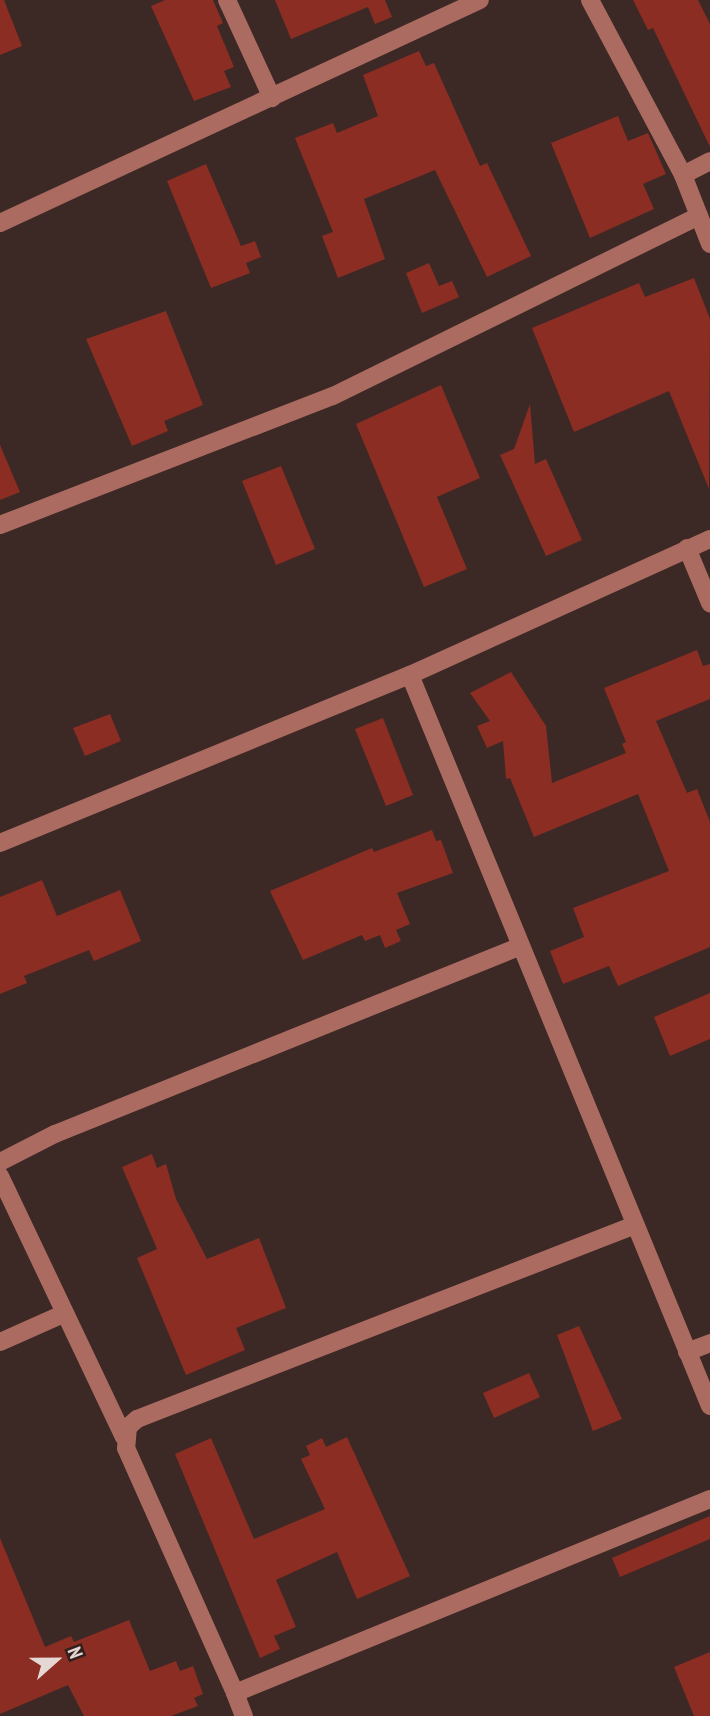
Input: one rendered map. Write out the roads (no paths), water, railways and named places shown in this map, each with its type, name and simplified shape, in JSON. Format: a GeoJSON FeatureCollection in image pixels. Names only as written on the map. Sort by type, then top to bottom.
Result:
{"type":"FeatureCollection","features":[{"type":"Feature","properties":{"kind":"street"},"geometry":{"type":"LineString","coordinates":[[227,0],[272,98]]}},
{"type":"Feature","properties":{"kind":"street"},"geometry":{"type":"LineString","coordinates":[[0,223],[480,0]]}},
{"type":"Feature","properties":{"kind":"street"},"geometry":{"type":"LineString","coordinates":[[590,0],[683,175],[710,244]]}},
{"type":"Feature","properties":{"kind":"street"},"geometry":{"type":"LineString","coordinates":[[683,175],[710,160]]}},
{"type":"Feature","properties":{"kind":"street"},"geometry":{"type":"LineString","coordinates":[[0,525],[333,396],[699,216]]}},
{"type":"Feature","properties":{"kind":"street"},"geometry":{"type":"LineString","coordinates":[[0,843],[410,675],[710,539]]}},
{"type":"Feature","properties":{"kind":"street"},"geometry":{"type":"LineString","coordinates":[[687,548],[710,603]]}},
{"type":"Feature","properties":{"kind":"street"},"geometry":{"type":"LineString","coordinates":[[410,675],[710,1406]]}},
{"type":"Feature","properties":{"kind":"street"},"geometry":{"type":"LineString","coordinates":[[0,1162],[55,1134],[521,946]]}},
{"type":"Feature","properties":{"kind":"street"},"geometry":{"type":"LineString","coordinates":[[0,1176],[63,1314],[124,1437],[244,1716]]}},
{"type":"Feature","properties":{"kind":"street"},"geometry":{"type":"LineString","coordinates":[[124,1437],[137,1419],[635,1225]]}},
{"type":"Feature","properties":{"kind":"street"},"geometry":{"type":"LineString","coordinates":[[0,1342],[63,1314]]}},
{"type":"Feature","properties":{"kind":"street"},"geometry":{"type":"LineString","coordinates":[[687,1352],[710,1343]]}},
{"type":"Feature","properties":{"kind":"street"},"geometry":{"type":"LineString","coordinates":[[235,1693],[710,1499]]}}]}
